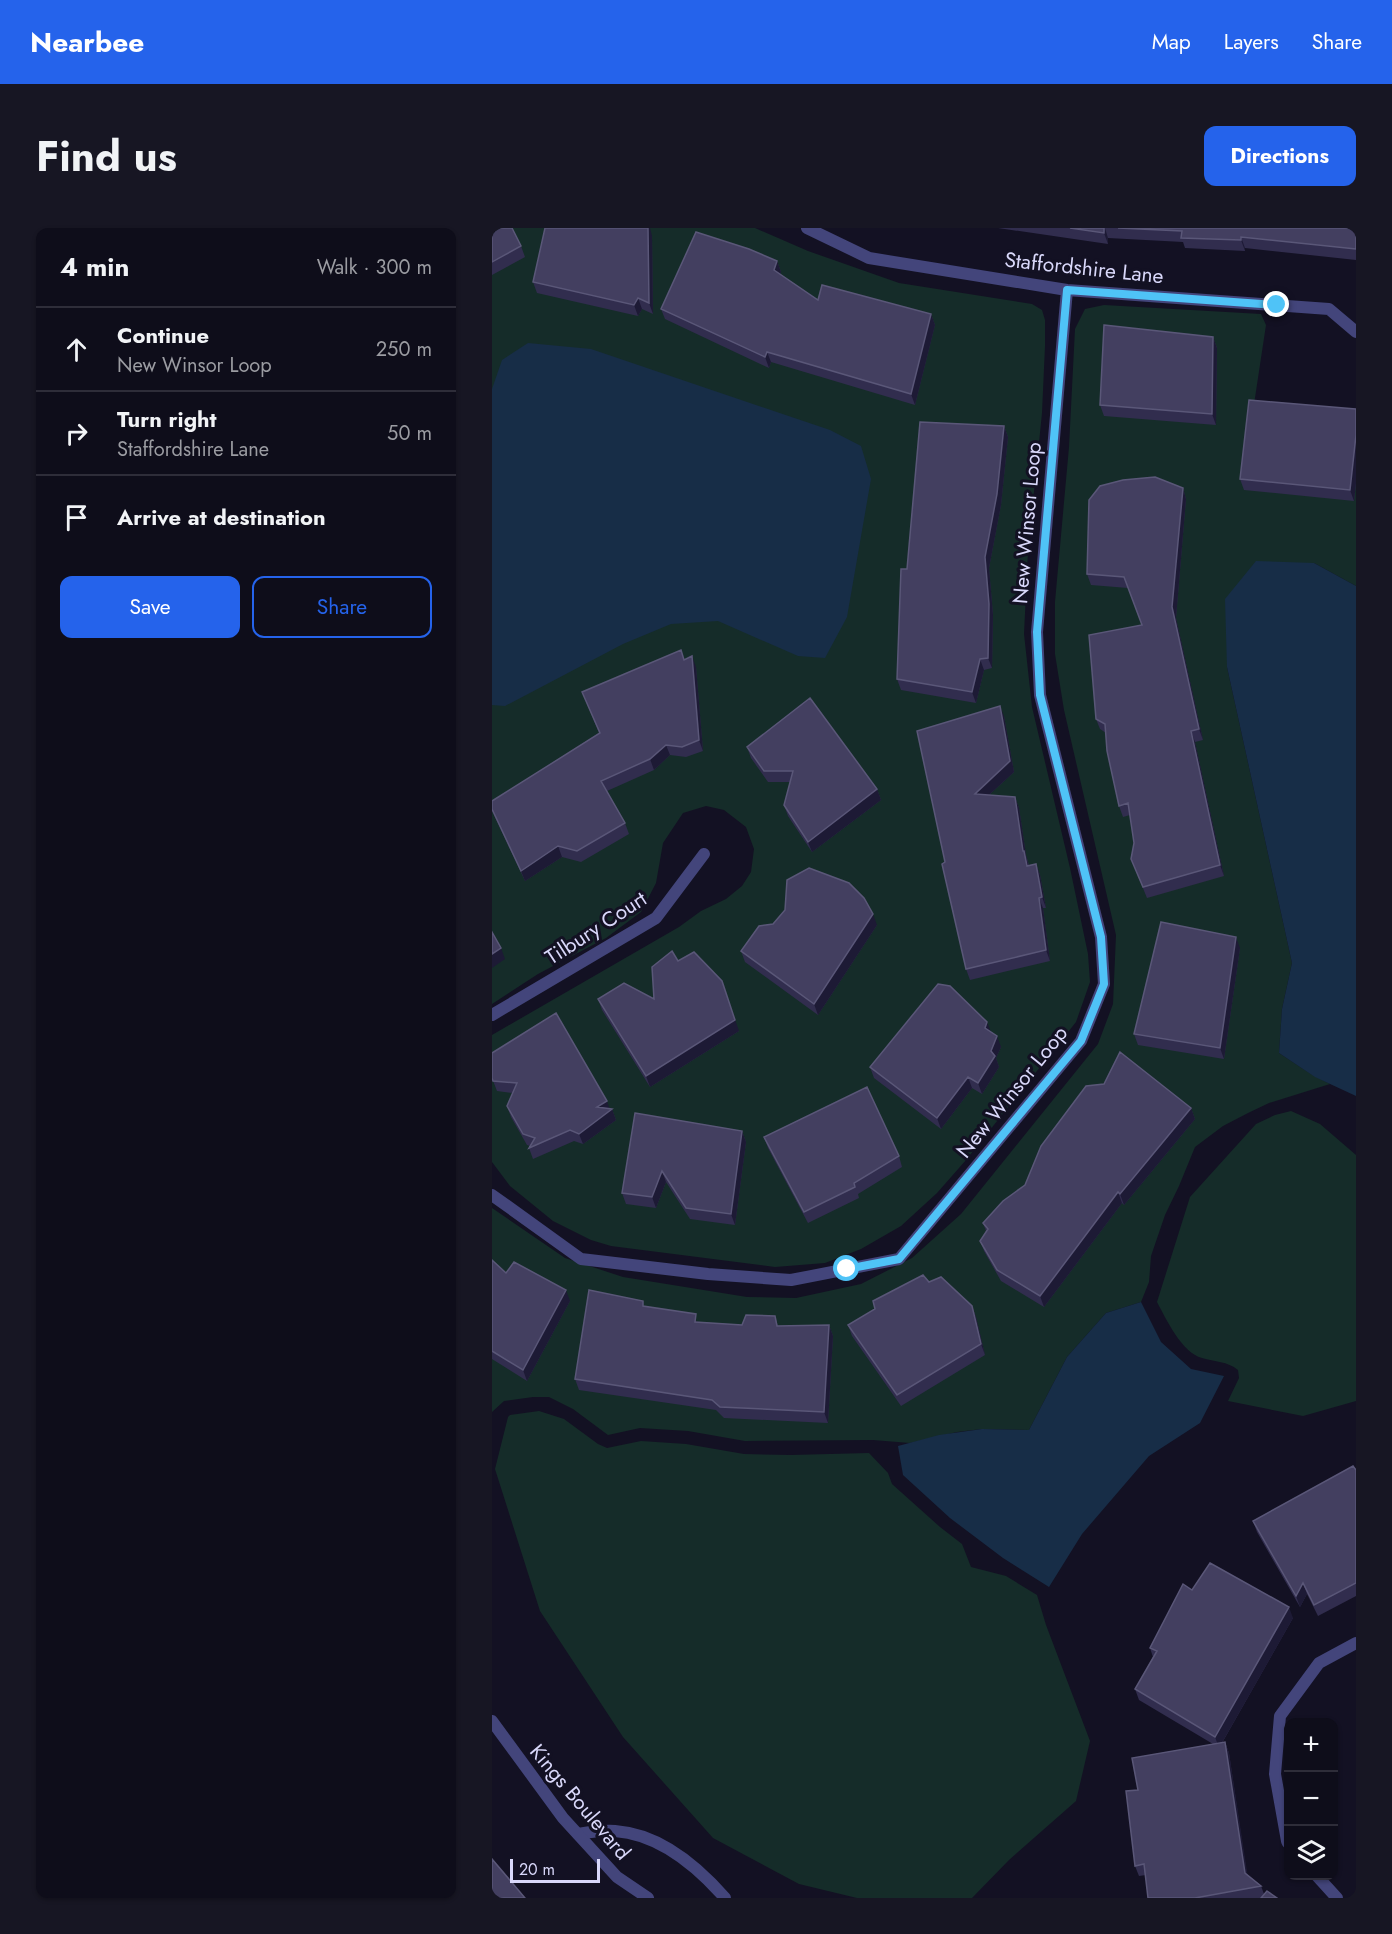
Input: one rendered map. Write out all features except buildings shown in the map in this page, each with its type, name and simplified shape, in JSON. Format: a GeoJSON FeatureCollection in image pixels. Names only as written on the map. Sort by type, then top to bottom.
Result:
{"type":"FeatureCollection","features":[{"type":"Feature","properties":{"kind":"street","name":"Staffordshire Lane"},"geometry":{"type":"LineString","coordinates":[[807,228],[869,258],[1067,290],[1329,309],[1356,332]]}},
{"type":"Feature","properties":{"kind":"street","name":"New Winsor Loop"},"geometry":{"type":"LineString","coordinates":[[492,1195],[581,1260],[708,1274],[791,1280],[899,1259],[1081,1041],[1104,984],[1101,937],[1040,695],[1037,632],[1067,290]]}},
{"type":"Feature","properties":{"kind":"street","name":"Tilbury Court"},"geometry":{"type":"LineString","coordinates":[[492,1015],[656,918],[704,854]]}},
{"type":"Feature","properties":{"kind":"street"},"geometry":{"type":"LineString","coordinates":[[1284,1826],[1275,1774],[1280,1716],[1320,1663],[1356,1643]]}},
{"type":"Feature","properties":{"kind":"street","name":"Kings Boulevard"},"geometry":{"type":"LineString","coordinates":[[492,1721],[563,1818],[617,1876],[648,1898]]}},
{"type":"Feature","properties":{"kind":"street"},"geometry":{"type":"LineString","coordinates":[[578,1834],[615,1831],[644,1836],[668,1848],[725,1898]]}},
{"type":"Feature","properties":{"kind":"street"},"geometry":{"type":"LineString","coordinates":[[1322,1880],[1338,1898]]}},
{"type":"Feature","properties":{"kind":"green space"},"geometry":{"type":"Polygon","coordinates":[[[492,228],[755,228],[808,251],[899,283],[1032,304],[1042,310],[1045,320],[1045,346],[1042,413],[1028,551],[1024,634],[1032,707],[1070,868],[1088,954],[1090,982],[1076,1022],[937,1193],[901,1226],[861,1249],[825,1263],[775,1267],[611,1246],[591,1240],[553,1221],[510,1186],[492,1162],[492,1035],[679,927],[701,911],[726,899],[742,886],[751,872],[754,849],[746,827],[724,810],[706,806],[683,813],[663,843],[656,883],[641,912],[606,938],[538,974],[492,1004],[492,228]]]}},
{"type":"Feature","properties":{"kind":"green space"},"geometry":{"type":"Polygon","coordinates":[[[1104,305],[1261,314],[1266,325],[1253,411],[1356,483],[1356,586],[1314,563],[1227,667],[1292,963],[1282,1009],[1279,1053],[1330,1084],[1269,1103],[1223,1126],[1195,1147],[1165,1215],[1151,1256],[1149,1282],[1141,1302],[1106,1313],[1067,1357],[1029,1430],[982,1429],[957,1432],[910,1443],[873,1440],[745,1441],[688,1431],[640,1428],[608,1435],[573,1409],[549,1397],[504,1401],[492,1412],[492,1208],[565,1258],[623,1277],[747,1297],[796,1298],[861,1284],[912,1258],[961,1214],[1098,1044],[1113,1004],[1116,935],[1064,710],[1055,654],[1055,602],[1069,447],[1075,329],[1085,309],[1104,305]]]}},
{"type":"Feature","properties":{"kind":"green space"},"geometry":{"type":"Polygon","coordinates":[[[1291,1111],[1320,1124],[1356,1155],[1356,1401],[1303,1416],[1228,1401],[1239,1378],[1238,1370],[1225,1363],[1202,1358],[1188,1350],[1175,1334],[1157,1302],[1190,1197],[1256,1124],[1275,1115],[1291,1111]]]}},
{"type":"Feature","properties":{"kind":"green space"},"geometry":{"type":"Polygon","coordinates":[[[539,1411],[564,1419],[607,1448],[641,1441],[686,1444],[744,1454],[869,1453],[888,1473],[892,1484],[962,1544],[971,1567],[1006,1576],[1037,1595],[1090,1741],[1076,1801],[1009,1860],[972,1898],[857,1898],[799,1884],[713,1838],[623,1737],[540,1611],[495,1469],[508,1417],[539,1411]]]}},
{"type":"Feature","properties":{"kind":"water"},"geometry":{"type":"Polygon","coordinates":[[[528,343],[591,349],[830,430],[861,446],[871,479],[847,617],[825,658],[798,656],[718,621],[671,624],[623,644],[505,706],[492,705],[492,389],[502,360],[528,343]]]}},
{"type":"Feature","properties":{"kind":"water"},"geometry":{"type":"Polygon","coordinates":[[[1256,561],[1314,563],[1356,586],[1356,1096],[1315,1077],[1279,1053],[1282,1009],[1292,963],[1227,667],[1225,599],[1256,561]]]}},
{"type":"Feature","properties":{"kind":"water"},"geometry":{"type":"Polygon","coordinates":[[[1141,1302],[1161,1342],[1191,1369],[1224,1376],[1200,1423],[1149,1456],[1082,1534],[1049,1587],[1003,1558],[950,1518],[903,1475],[898,1446],[939,1435],[982,1429],[1029,1430],[1067,1357],[1106,1313],[1141,1302]]]}},
{"type":"Feature","properties":{"kind":"route"},"geometry":{"type":"LineString","coordinates":[[847,1269],[899,1259],[1081,1041],[1104,984],[1101,937],[1040,695],[1037,632],[1067,290],[1277,305]]}}]}
